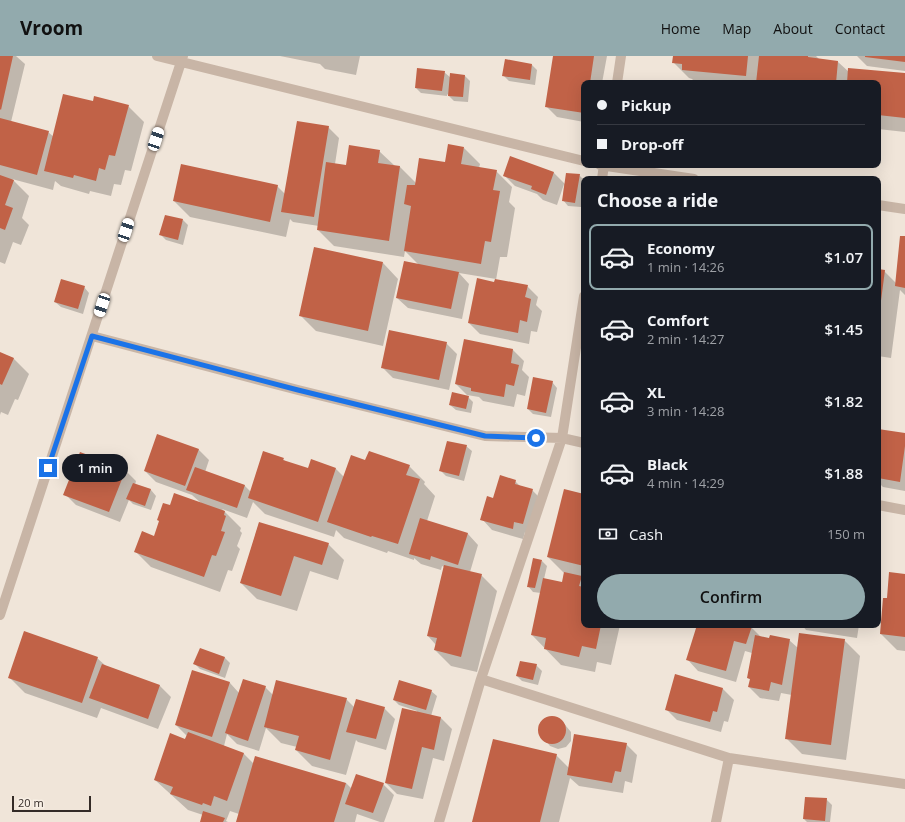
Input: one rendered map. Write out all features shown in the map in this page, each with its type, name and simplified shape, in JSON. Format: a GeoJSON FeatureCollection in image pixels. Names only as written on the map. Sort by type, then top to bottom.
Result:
{"type":"FeatureCollection","features":[{"type":"Feature","properties":{"kind":"street"},"geometry":{"type":"LineString","coordinates":[[157,56],[182,59],[581,160]]}},
{"type":"Feature","properties":{"kind":"street"},"geometry":{"type":"LineString","coordinates":[[617,80],[621,56]]}},
{"type":"Feature","properties":{"kind":"street"},"geometry":{"type":"LineString","coordinates":[[0,615],[182,59]]}},
{"type":"Feature","properties":{"kind":"street"},"geometry":{"type":"LineString","coordinates":[[622,168],[674,176]]}},
{"type":"Feature","properties":{"kind":"street"},"geometry":{"type":"LineString","coordinates":[[881,206],[905,209]]}},
{"type":"Feature","properties":{"kind":"street"},"geometry":{"type":"LineString","coordinates":[[439,822],[481,679],[562,438],[581,315]]}},
{"type":"Feature","properties":{"kind":"street"},"geometry":{"type":"LineString","coordinates":[[92,336],[298,390],[485,436],[562,438],[581,442]]}},
{"type":"Feature","properties":{"kind":"street"},"geometry":{"type":"LineString","coordinates":[[881,506],[905,510]]}},
{"type":"Feature","properties":{"kind":"street"},"geometry":{"type":"LineString","coordinates":[[481,679],[729,758],[905,784]]}},
{"type":"Feature","properties":{"kind":"street"},"geometry":{"type":"LineString","coordinates":[[716,822],[729,758]]}},
{"type":"Feature","properties":{"kind":"building"},"geometry":{"type":"Polygon","coordinates":[[[0,56],[13,56],[1,110],[0,109],[0,56]]]}},
{"type":"Feature","properties":{"kind":"building"},"geometry":{"type":"Polygon","coordinates":[[[553,56],[594,56],[590,80],[581,80],[581,113],[545,107],[553,56]]]}},
{"type":"Feature","properties":{"kind":"building"},"geometry":{"type":"Polygon","coordinates":[[[673,56],[748,56],[746,76],[682,70],[682,64],[672,63],[673,56]]]}},
{"type":"Feature","properties":{"kind":"building"},"geometry":{"type":"Polygon","coordinates":[[[759,56],[808,56],[838,61],[836,80],[756,80],[759,56]]]}},
{"type":"Feature","properties":{"kind":"building"},"geometry":{"type":"Polygon","coordinates":[[[905,56],[905,62],[865,57],[905,56]]]}},
{"type":"Feature","properties":{"kind":"building"},"geometry":{"type":"Polygon","coordinates":[[[505,59],[532,64],[530,80],[502,76],[505,59]]]}},
{"type":"Feature","properties":{"kind":"building"},"geometry":{"type":"Polygon","coordinates":[[[417,68],[445,71],[442,91],[415,88],[417,68]]]}},
{"type":"Feature","properties":{"kind":"building"},"geometry":{"type":"Polygon","coordinates":[[[848,68],[905,73],[905,118],[881,115],[881,80],[847,80],[848,68]]]}},
{"type":"Feature","properties":{"kind":"building"},"geometry":{"type":"Polygon","coordinates":[[[450,73],[465,75],[463,97],[448,96],[450,73]]]}},
{"type":"Feature","properties":{"kind":"building"},"geometry":{"type":"Polygon","coordinates":[[[63,94],[93,101],[94,96],[129,105],[115,156],[109,155],[105,170],[99,168],[96,181],[74,175],[73,178],[44,171],[63,94]]]}},
{"type":"Feature","properties":{"kind":"building"},"geometry":{"type":"Polygon","coordinates":[[[0,118],[49,131],[37,175],[0,165],[0,118]]]}},
{"type":"Feature","properties":{"kind":"building"},"geometry":{"type":"Polygon","coordinates":[[[297,121],[329,126],[314,217],[281,212],[297,121]]]}},
{"type":"Feature","properties":{"kind":"building"},"geometry":{"type":"Polygon","coordinates":[[[448,144],[464,147],[461,164],[497,170],[493,190],[500,191],[491,242],[485,241],[481,264],[404,251],[411,206],[404,204],[407,185],[415,185],[419,158],[445,162],[448,144]]]}},
{"type":"Feature","properties":{"kind":"building"},"geometry":{"type":"Polygon","coordinates":[[[349,145],[380,150],[378,163],[400,166],[389,241],[317,230],[326,162],[346,165],[349,145]]]}},
{"type":"Feature","properties":{"kind":"building"},"geometry":{"type":"Polygon","coordinates":[[[510,156],[554,172],[546,195],[531,189],[532,186],[503,176],[510,156]]]}},
{"type":"Feature","properties":{"kind":"building"},"geometry":{"type":"Polygon","coordinates":[[[181,164],[278,185],[270,222],[173,201],[181,164]]]}},
{"type":"Feature","properties":{"kind":"building"},"geometry":{"type":"Polygon","coordinates":[[[566,173],[580,174],[575,203],[562,201],[566,173]]]}},
{"type":"Feature","properties":{"kind":"building"},"geometry":{"type":"Polygon","coordinates":[[[0,175],[14,180],[5,205],[13,208],[5,230],[0,228],[0,175]]]}},
{"type":"Feature","properties":{"kind":"building"},"geometry":{"type":"Polygon","coordinates":[[[165,215],[183,219],[178,240],[159,235],[165,215]]]}},
{"type":"Feature","properties":{"kind":"building"},"geometry":{"type":"Polygon","coordinates":[[[900,236],[905,236],[905,288],[895,286],[900,236]]]}},
{"type":"Feature","properties":{"kind":"building"},"geometry":{"type":"Polygon","coordinates":[[[314,247],[383,262],[368,331],[299,316],[314,247]]]}},
{"type":"Feature","properties":{"kind":"building"},"geometry":{"type":"Polygon","coordinates":[[[404,261],[459,272],[451,309],[396,298],[404,261]]]}},
{"type":"Feature","properties":{"kind":"building"},"geometry":{"type":"Polygon","coordinates":[[[881,269],[885,270],[881,301],[881,269]]]}},
{"type":"Feature","properties":{"kind":"building"},"geometry":{"type":"Polygon","coordinates":[[[477,278],[494,282],[495,279],[528,285],[525,297],[531,299],[527,322],[520,320],[518,333],[468,323],[477,278]]]}},
{"type":"Feature","properties":{"kind":"building"},"geometry":{"type":"Polygon","coordinates":[[[61,279],[85,286],[78,309],[54,302],[61,279]]]}},
{"type":"Feature","properties":{"kind":"building"},"geometry":{"type":"Polygon","coordinates":[[[389,330],[447,342],[439,380],[381,368],[389,330]]]}},
{"type":"Feature","properties":{"kind":"building"},"geometry":{"type":"Polygon","coordinates":[[[464,339],[513,349],[511,363],[519,365],[514,386],[506,384],[504,397],[471,391],[471,388],[455,384],[464,339]]]}},
{"type":"Feature","properties":{"kind":"building"},"geometry":{"type":"Polygon","coordinates":[[[0,352],[14,358],[2,385],[0,384],[0,352]]]}},
{"type":"Feature","properties":{"kind":"building"},"geometry":{"type":"Polygon","coordinates":[[[533,377],[553,381],[546,413],[527,409],[533,377]]]}},
{"type":"Feature","properties":{"kind":"building"},"geometry":{"type":"Polygon","coordinates":[[[452,392],[469,396],[466,409],[449,405],[452,392]]]}},
{"type":"Feature","properties":{"kind":"building"},"geometry":{"type":"Polygon","coordinates":[[[881,429],[905,433],[905,446],[900,482],[881,479],[881,429]]]}},
{"type":"Feature","properties":{"kind":"building"},"geometry":{"type":"Polygon","coordinates":[[[157,434],[199,449],[185,486],[144,471],[157,434]]]}},
{"type":"Feature","properties":{"kind":"building"},"geometry":{"type":"Polygon","coordinates":[[[447,441],[467,445],[459,476],[439,471],[447,441]]]}},
{"type":"Feature","properties":{"kind":"building"},"geometry":{"type":"Polygon","coordinates":[[[263,451],[284,458],[283,460],[308,468],[311,459],[336,468],[318,522],[248,498],[263,451]]]}},
{"type":"Feature","properties":{"kind":"building"},"geometry":{"type":"Polygon","coordinates":[[[369,451],[410,465],[406,475],[420,479],[398,544],[372,536],[371,537],[327,522],[351,455],[365,460],[369,451]]]}},
{"type":"Feature","properties":{"kind":"building"},"geometry":{"type":"Polygon","coordinates":[[[80,452],[126,469],[109,512],[63,495],[80,452]]]}},
{"type":"Feature","properties":{"kind":"building"},"geometry":{"type":"Polygon","coordinates":[[[195,467],[245,485],[237,508],[186,490],[195,467]]]}},
{"type":"Feature","properties":{"kind":"building"},"geometry":{"type":"Polygon","coordinates":[[[500,475],[516,480],[515,484],[533,489],[523,524],[514,522],[513,529],[480,520],[487,496],[493,498],[500,475]]]}},
{"type":"Feature","properties":{"kind":"building"},"geometry":{"type":"Polygon","coordinates":[[[133,483],[151,489],[145,506],[126,499],[133,483]]]}},
{"type":"Feature","properties":{"kind":"building"},"geometry":{"type":"Polygon","coordinates":[[[564,489],[581,493],[581,565],[547,557],[564,489]]]}},
{"type":"Feature","properties":{"kind":"building"},"geometry":{"type":"Polygon","coordinates":[[[174,493],[225,511],[224,515],[226,516],[221,531],[225,532],[216,556],[212,555],[204,577],[134,552],[142,531],[154,536],[159,521],[157,520],[163,503],[170,505],[174,493]]]}},
{"type":"Feature","properties":{"kind":"building"},"geometry":{"type":"Polygon","coordinates":[[[420,518],[468,533],[458,565],[431,556],[430,560],[409,554],[420,518]]]}},
{"type":"Feature","properties":{"kind":"building"},"geometry":{"type":"Polygon","coordinates":[[[259,522],[329,543],[322,565],[294,556],[281,596],[240,583],[259,522]]]}},
{"type":"Feature","properties":{"kind":"building"},"geometry":{"type":"Polygon","coordinates":[[[533,558],[542,560],[535,588],[527,587],[533,558]]]}},
{"type":"Feature","properties":{"kind":"building"},"geometry":{"type":"Polygon","coordinates":[[[444,565],[482,574],[461,657],[434,650],[437,638],[427,636],[444,565]]]}},
{"type":"Feature","properties":{"kind":"building"},"geometry":{"type":"Polygon","coordinates":[[[564,572],[581,576],[579,586],[581,586],[581,628],[600,628],[596,649],[582,646],[579,657],[544,649],[546,638],[531,635],[543,578],[562,582],[564,572]]]}},
{"type":"Feature","properties":{"kind":"building"},"geometry":{"type":"Polygon","coordinates":[[[889,572],[905,574],[905,637],[880,634],[883,598],[887,598],[889,572]]]}},
{"type":"Feature","properties":{"kind":"building"},"geometry":{"type":"Polygon","coordinates":[[[696,628],[751,628],[746,644],[734,641],[726,671],[686,660],[696,628]]]}},
{"type":"Feature","properties":{"kind":"building"},"geometry":{"type":"Polygon","coordinates":[[[24,631],[98,657],[82,703],[8,678],[24,631]]]}},
{"type":"Feature","properties":{"kind":"building"},"geometry":{"type":"Polygon","coordinates":[[[799,633],[845,639],[831,745],[785,739],[799,633]]]}},
{"type":"Feature","properties":{"kind":"building"},"geometry":{"type":"Polygon","coordinates":[[[755,635],[769,638],[770,635],[790,639],[782,685],[771,682],[769,691],[748,687],[750,679],[747,678],[755,635]]]}},
{"type":"Feature","properties":{"kind":"building"},"geometry":{"type":"Polygon","coordinates":[[[200,648],[225,657],[219,674],[193,664],[200,648]]]}},
{"type":"Feature","properties":{"kind":"building"},"geometry":{"type":"Polygon","coordinates":[[[520,661],[537,664],[533,680],[516,676],[520,661]]]}},
{"type":"Feature","properties":{"kind":"building"},"geometry":{"type":"Polygon","coordinates":[[[102,664],[160,685],[148,719],[89,698],[102,664]]]}},
{"type":"Feature","properties":{"kind":"building"},"geometry":{"type":"Polygon","coordinates":[[[192,670],[230,682],[212,737],[175,725],[192,670]]]}},
{"type":"Feature","properties":{"kind":"building"},"geometry":{"type":"Polygon","coordinates":[[[675,674],[723,688],[717,712],[713,711],[710,722],[665,710],[675,674]]]}},
{"type":"Feature","properties":{"kind":"building"},"geometry":{"type":"Polygon","coordinates":[[[243,679],[266,686],[248,741],[225,733],[243,679]]]}},
{"type":"Feature","properties":{"kind":"building"},"geometry":{"type":"Polygon","coordinates":[[[276,680],[347,698],[330,760],[295,750],[299,736],[264,727],[276,680]]]}},
{"type":"Feature","properties":{"kind":"building"},"geometry":{"type":"Polygon","coordinates":[[[399,680],[432,690],[426,710],[393,700],[399,680]]]}},
{"type":"Feature","properties":{"kind":"building"},"geometry":{"type":"Polygon","coordinates":[[[356,699],[385,707],[376,739],[346,732],[356,699]]]}},
{"type":"Feature","properties":{"kind":"building"},"geometry":{"type":"Polygon","coordinates":[[[402,708],[441,717],[434,750],[422,747],[412,789],[385,783],[402,708]]]}},
{"type":"Feature","properties":{"kind":"building"},"geometry":{"type":"Polygon","coordinates":[[[552,716],[562,720],[566,730],[562,740],[552,744],[542,740],[538,730],[542,720],[552,716]]]}},
{"type":"Feature","properties":{"kind":"building"},"geometry":{"type":"Polygon","coordinates":[[[188,732],[244,753],[227,801],[214,796],[211,806],[203,803],[202,805],[170,794],[173,787],[154,780],[170,733],[185,739],[188,732]]]}},
{"type":"Feature","properties":{"kind":"building"},"geometry":{"type":"Polygon","coordinates":[[[574,734],[627,743],[621,772],[615,771],[612,783],[567,775],[574,734]]]}},
{"type":"Feature","properties":{"kind":"building"},"geometry":{"type":"Polygon","coordinates":[[[493,739],[557,754],[540,822],[472,822],[493,739]]]}},
{"type":"Feature","properties":{"kind":"building"},"geometry":{"type":"Polygon","coordinates":[[[255,756],[346,783],[334,822],[236,822],[255,756]]]}},
{"type":"Feature","properties":{"kind":"building"},"geometry":{"type":"Polygon","coordinates":[[[356,774],[384,783],[373,813],[345,804],[356,774]]]}},
{"type":"Feature","properties":{"kind":"building"},"geometry":{"type":"Polygon","coordinates":[[[805,797],[827,798],[825,821],[803,819],[805,797]]]}},
{"type":"Feature","properties":{"kind":"building"},"geometry":{"type":"Polygon","coordinates":[[[203,811],[225,818],[223,822],[200,822],[203,811]]]}},
{"type":"Feature","properties":{"kind":"route"},"geometry":{"type":"LineString","coordinates":[[48,468],[92,336],[298,390],[485,436],[536,438]]}}]}
